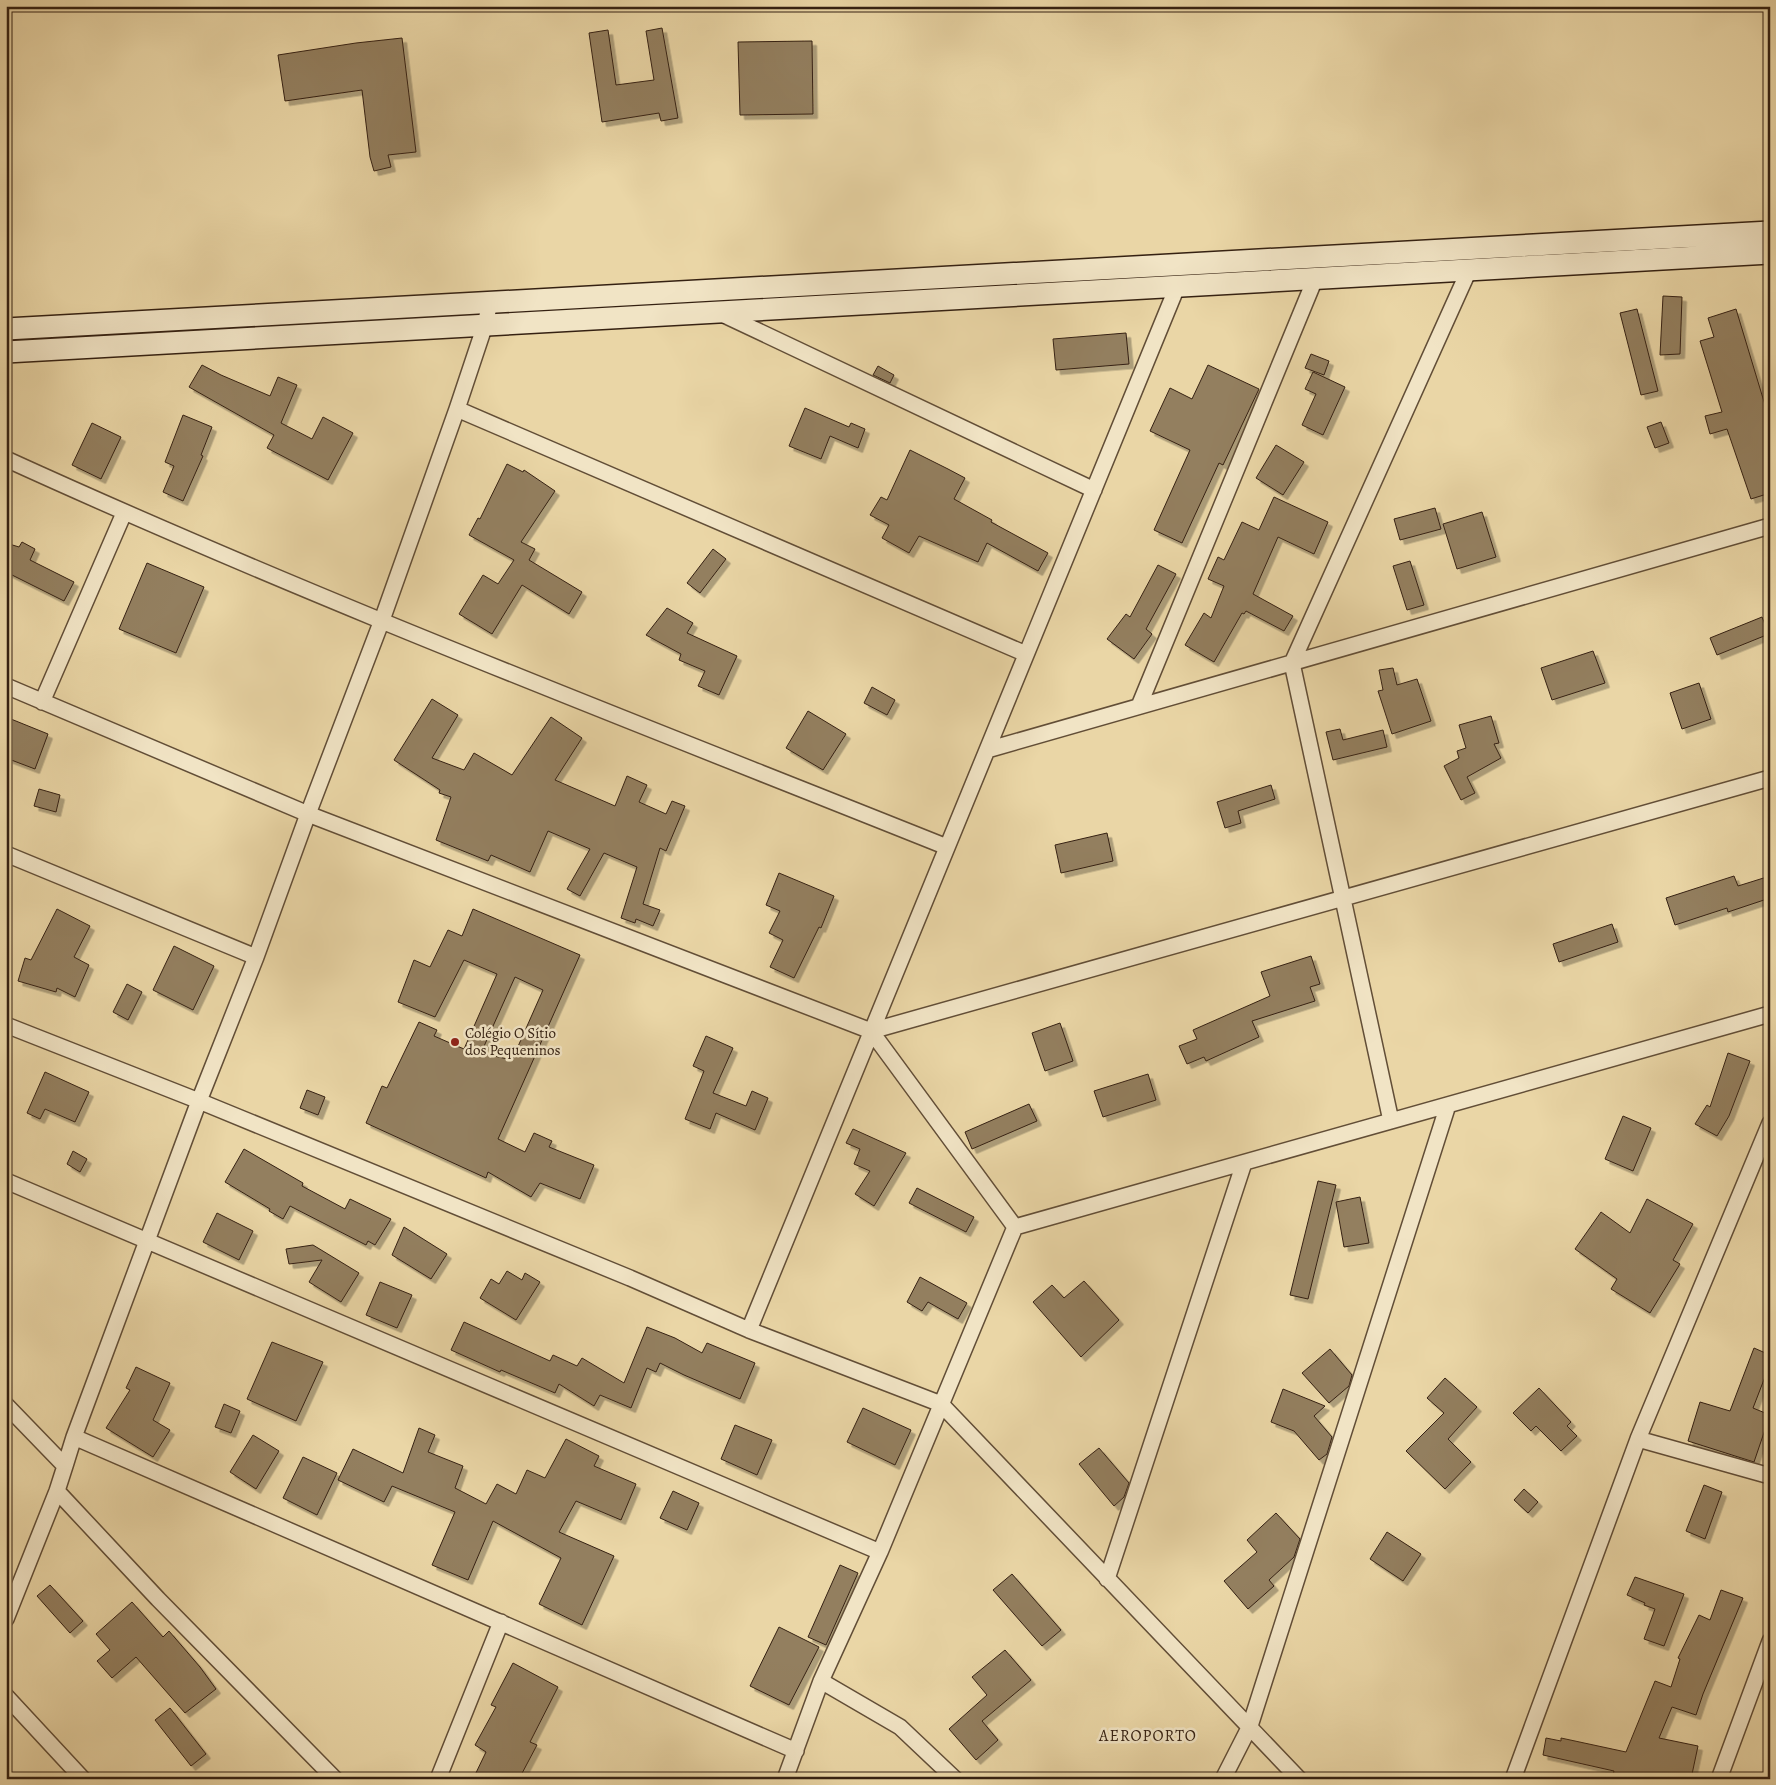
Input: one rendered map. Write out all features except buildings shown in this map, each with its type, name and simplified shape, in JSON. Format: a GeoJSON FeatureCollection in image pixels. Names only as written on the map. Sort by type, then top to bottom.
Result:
{"type":"FeatureCollection","features":[{"type":"Feature","properties":{"kind":"street"},"geometry":{"type":"LineString","coordinates":[[6,329],[1770,232]]}},
{"type":"Feature","properties":{"kind":"street"},"geometry":{"type":"LineString","coordinates":[[6,352],[1770,253]]}},
{"type":"Feature","properties":{"kind":"street"},"geometry":{"type":"LineString","coordinates":[[1391,1121],[1292,662],[1469,270]]}},
{"type":"Feature","properties":{"kind":"street"},"geometry":{"type":"LineString","coordinates":[[1139,706],[1315,279]]}},
{"type":"Feature","properties":{"kind":"street"},"geometry":{"type":"LineString","coordinates":[[749,1330],[1177,287]]}},
{"type":"Feature","properties":{"kind":"street"},"geometry":{"type":"LineString","coordinates":[[6,1618],[57,1491],[74,1437],[199,1101],[256,957],[382,620],[457,409],[485,325],[490,302]]}},
{"type":"Feature","properties":{"kind":"street"},"geometry":{"type":"LineString","coordinates":[[719,312],[1094,490]]}},
{"type":"Feature","properties":{"kind":"street"},"geometry":{"type":"LineString","coordinates":[[457,409],[1026,654]]}},
{"type":"Feature","properties":{"kind":"street"},"geometry":{"type":"LineString","coordinates":[[6,459],[124,513],[382,620],[947,847]]}},
{"type":"Feature","properties":{"kind":"street"},"geometry":{"type":"LineString","coordinates":[[42,702],[124,513]]}},
{"type":"Feature","properties":{"kind":"street"},"geometry":{"type":"LineString","coordinates":[[987,750],[1770,526]]}},
{"type":"Feature","properties":{"kind":"street"},"geometry":{"type":"LineString","coordinates":[[6,686],[308,814],[871,1031],[1015,1227]]}},
{"type":"Feature","properties":{"kind":"street"},"geometry":{"type":"LineString","coordinates":[[871,1031],[1770,778]]}},
{"type":"Feature","properties":{"kind":"street"},"geometry":{"type":"LineString","coordinates":[[6,854],[256,957]]}},
{"type":"Feature","properties":{"kind":"street"},"geometry":{"type":"LineString","coordinates":[[1015,1227],[1770,1014]]}},
{"type":"Feature","properties":{"kind":"street"},"geometry":{"type":"LineString","coordinates":[[6,1024],[630,1278],[749,1330],[942,1404],[1107,1579],[1250,1726],[1298,1779]]}},
{"type":"Feature","properties":{"kind":"street"},"geometry":{"type":"LineString","coordinates":[[1222,1779],[1250,1726],[1448,1105]]}},
{"type":"Feature","properties":{"kind":"street"},"geometry":{"type":"LineString","coordinates":[[1513,1779],[1638,1439],[1770,1123]]}},
{"type":"Feature","properties":{"kind":"street"},"geometry":{"type":"LineString","coordinates":[[1107,1579],[1244,1163]]}},
{"type":"Feature","properties":{"kind":"street"},"geometry":{"type":"LineString","coordinates":[[6,1181],[880,1552]]}},
{"type":"Feature","properties":{"kind":"street"},"geometry":{"type":"LineString","coordinates":[[785,1779],[821,1681],[880,1552],[1015,1227]]}},
{"type":"Feature","properties":{"kind":"street"},"geometry":{"type":"LineString","coordinates":[[6,1405],[65,1466]]}},
{"type":"Feature","properties":{"kind":"street"},"geometry":{"type":"LineString","coordinates":[[74,1437],[796,1751]]}},
{"type":"Feature","properties":{"kind":"street"},"geometry":{"type":"LineString","coordinates":[[1638,1439],[1770,1476]]}},
{"type":"Feature","properties":{"kind":"street"},"geometry":{"type":"LineString","coordinates":[[57,1491],[158,1599],[335,1779]]}},
{"type":"Feature","properties":{"kind":"street"},"geometry":{"type":"LineString","coordinates":[[438,1779],[501,1622]]}},
{"type":"Feature","properties":{"kind":"street"},"geometry":{"type":"LineString","coordinates":[[1719,1779],[1770,1641]]}},
{"type":"Feature","properties":{"kind":"street"},"geometry":{"type":"LineString","coordinates":[[821,1681],[900,1727],[954,1779]]}},
{"type":"Feature","properties":{"kind":"street"},"geometry":{"type":"LineString","coordinates":[[6,1696],[68,1772],[84,1779]]}},
{"type":"Feature","properties":{"kind":"place","name":"Colégio O Sítio dos Pequeninos"},"geometry":{"type":"Point","coordinates":[455,1042]}},
{"type":"Feature","properties":{"kind":"district","name":"AEROPORTO"},"geometry":{"type":"Point","coordinates":[1148,1736]}}]}
